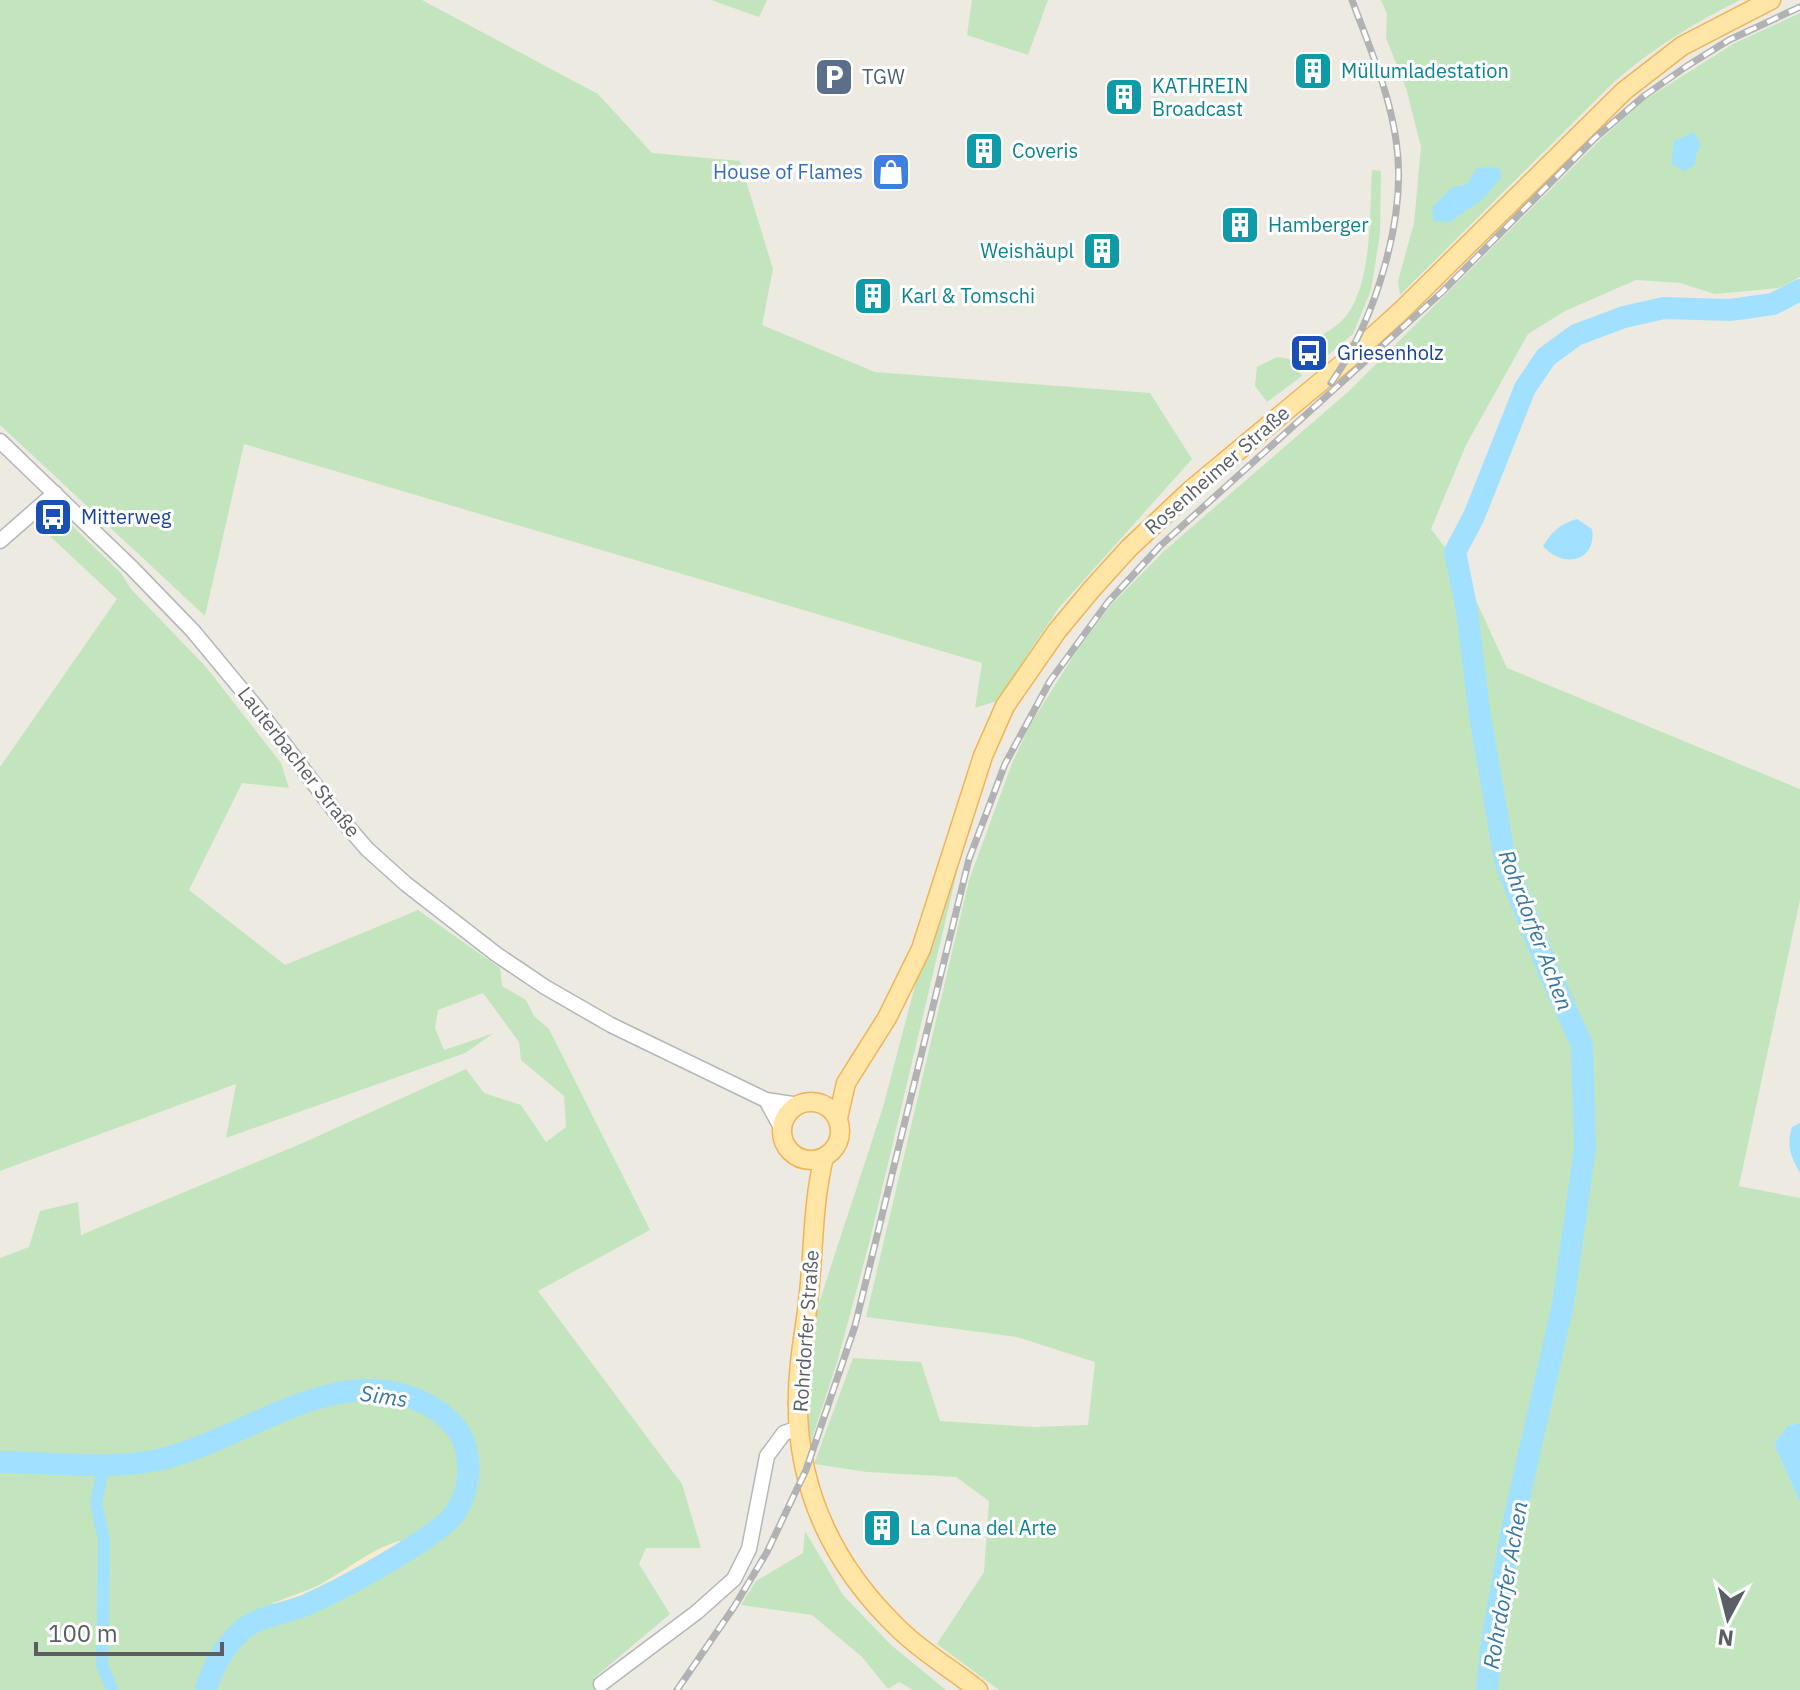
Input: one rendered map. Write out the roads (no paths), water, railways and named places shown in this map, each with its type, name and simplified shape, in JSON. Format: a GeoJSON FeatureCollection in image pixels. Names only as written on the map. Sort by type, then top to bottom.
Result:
{"type":"FeatureCollection","features":[{"type":"Feature","properties":{"kind":"main road","name":"Rosenheimer Straße"},"geometry":{"type":"LineString","coordinates":[[838,1118],[846,1083],[887,1018],[921,949],[983,756],[1005,706],[1049,642],[1091,590],[1129,548],[1192,489],[1402,310],[1624,91],[1682,46],[1771,0]]}},
{"type":"Feature","properties":{"kind":"main road","name":"Rosenheimer Straße"},"geometry":{"type":"LineString","coordinates":[[818,1103],[846,1083]]}},
{"type":"Feature","properties":{"kind":"main road"},"geometry":{"type":"LineString","coordinates":[[818,1103],[828,1107],[838,1118],[839,1141],[824,1157],[802,1159],[785,1144],[782,1129],[787,1115],[799,1105],[818,1103]]}},
{"type":"Feature","properties":{"kind":"main road","name":"Rohrdorfer Straße"},"geometry":{"type":"LineString","coordinates":[[824,1157],[816,1192],[810,1283],[799,1363],[799,1428],[816,1508],[831,1544],[864,1593],[903,1633],[978,1690]]}},
{"type":"Feature","properties":{"kind":"main road","name":"Rohrdorfer Straße"},"geometry":{"type":"LineString","coordinates":[[802,1159],[816,1192]]}},
{"type":"Feature","properties":{"kind":"street","name":"Lauterbacher Straße"},"geometry":{"type":"LineString","coordinates":[[0,441],[193,631],[256,707],[337,814],[367,849],[406,884],[496,954],[611,1025],[766,1100],[799,1105]]}},
{"type":"Feature","properties":{"kind":"street"},"geometry":{"type":"LineString","coordinates":[[0,541],[55,493]]}},
{"type":"Feature","properties":{"kind":"street"},"geometry":{"type":"LineString","coordinates":[[766,1100],[782,1129]]}},
{"type":"Feature","properties":{"kind":"street"},"geometry":{"type":"LineString","coordinates":[[601,1684],[697,1612],[734,1579],[749,1549],[767,1456],[784,1433],[799,1428]]}},
{"type":"Feature","properties":{"kind":"water"},"geometry":{"type":"Polygon","coordinates":[[[1694,132],[1701,144],[1695,165],[1684,171],[1671,164],[1674,141],[1694,132]]]}},
{"type":"Feature","properties":{"kind":"water"},"geometry":{"type":"Polygon","coordinates":[[[1477,168],[1500,169],[1501,178],[1483,199],[1450,222],[1434,221],[1432,207],[1453,187],[1467,184],[1477,168]]]}},
{"type":"Feature","properties":{"kind":"water"},"geometry":{"type":"Polygon","coordinates":[[[1577,519],[1592,529],[1592,540],[1584,555],[1560,558],[1543,546],[1557,529],[1577,519]]]}},
{"type":"Feature","properties":{"kind":"water"},"geometry":{"type":"Polygon","coordinates":[[[1800,1123],[1800,1173],[1789,1140],[1792,1127],[1800,1123]]]}},
{"type":"Feature","properties":{"kind":"water"},"geometry":{"type":"Polygon","coordinates":[[[1800,1423],[1800,1503],[1774,1444],[1787,1426],[1800,1423]]]}},
{"type":"Feature","properties":{"kind":"waterway","name":"Rohrdorfer Achen"},"geometry":{"type":"LineString","coordinates":[[1487,1690],[1491,1647],[1512,1529],[1563,1304],[1585,1148],[1582,1045],[1505,861],[1479,710],[1467,611],[1455,552],[1474,516],[1525,388],[1546,357],[1576,335],[1624,317],[1664,308],[1730,310],[1773,304],[1800,290]]}},
{"type":"Feature","properties":{"kind":"waterway","name":"Sims"},"geometry":{"type":"LineString","coordinates":[[0,1462],[95,1465],[152,1461],[186,1452],[289,1408],[359,1390],[393,1392],[428,1405],[454,1425],[464,1443],[468,1470],[466,1488],[455,1513],[408,1550],[362,1577],[306,1605],[246,1627],[223,1652],[206,1690]]}},
{"type":"Feature","properties":{"kind":"waterway","name":"Sims"},"geometry":{"type":"LineString","coordinates":[[104,1464],[96,1504],[104,1540],[102,1665],[112,1690]]}},
{"type":"Feature","properties":{"kind":"railway"},"geometry":{"type":"LineString","coordinates":[[1331,383],[1347,358],[1374,299],[1392,234],[1397,201],[1396,140],[1389,104],[1352,0]]}},
{"type":"Feature","properties":{"kind":"railway"},"geometry":{"type":"LineString","coordinates":[[677,1690],[734,1607],[767,1552],[806,1470],[855,1326],[969,859],[1005,764],[1050,681],[1108,602],[1160,546],[1441,293],[1595,138],[1644,96],[1687,66],[1729,40],[1800,7]]}},
{"type":"Feature","properties":{"kind":"place","name":"Müllumladestation"},"geometry":{"type":"Point","coordinates":[1313,71]}},
{"type":"Feature","properties":{"kind":"place","name":"TGW"},"geometry":{"type":"Point","coordinates":[834,77]}},
{"type":"Feature","properties":{"kind":"place","name":"KATHREIN Broadcast"},"geometry":{"type":"Point","coordinates":[1124,97]}},
{"type":"Feature","properties":{"kind":"place","name":"Coveris"},"geometry":{"type":"Point","coordinates":[984,151]}},
{"type":"Feature","properties":{"kind":"place","name":"House of Flames"},"geometry":{"type":"Point","coordinates":[891,172]}},
{"type":"Feature","properties":{"kind":"place","name":"Hamberger"},"geometry":{"type":"Point","coordinates":[1240,225]}},
{"type":"Feature","properties":{"kind":"place","name":"Weishäupl"},"geometry":{"type":"Point","coordinates":[1102,251]}},
{"type":"Feature","properties":{"kind":"place","name":"Karl & Tomschi"},"geometry":{"type":"Point","coordinates":[873,296]}},
{"type":"Feature","properties":{"kind":"place","name":"Griesenholz"},"geometry":{"type":"Point","coordinates":[1309,353]}},
{"type":"Feature","properties":{"kind":"place","name":"Mitterweg"},"geometry":{"type":"Point","coordinates":[53,517]}},
{"type":"Feature","properties":{"kind":"place","name":"La Cuna del Arte"},"geometry":{"type":"Point","coordinates":[882,1528]}}]}
